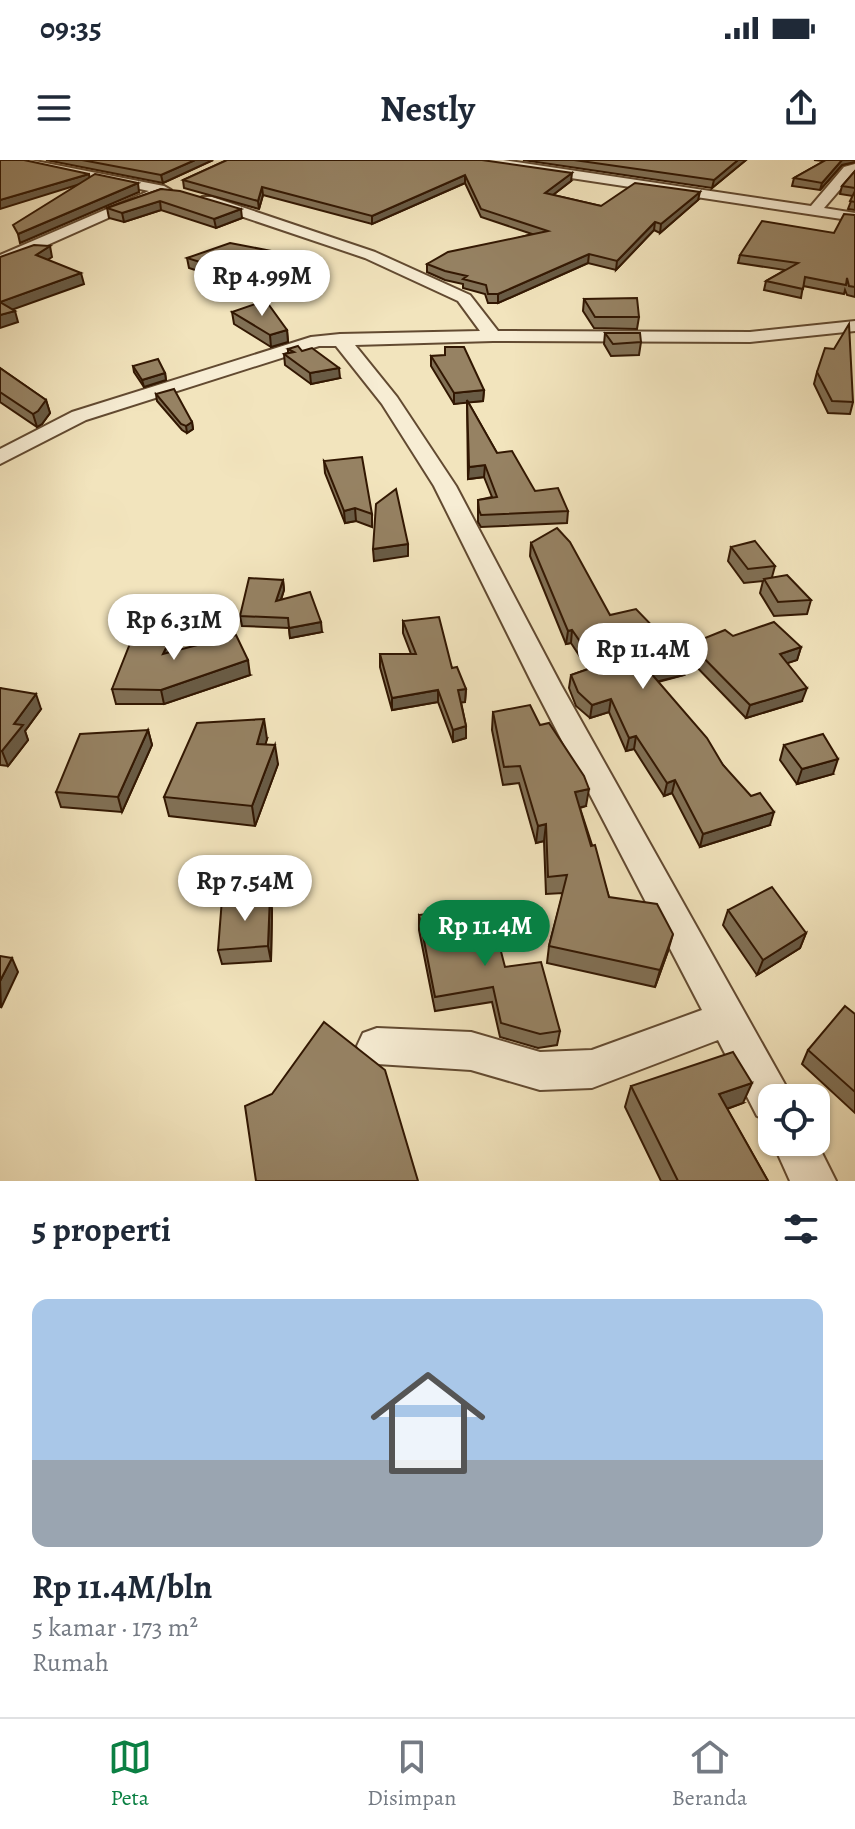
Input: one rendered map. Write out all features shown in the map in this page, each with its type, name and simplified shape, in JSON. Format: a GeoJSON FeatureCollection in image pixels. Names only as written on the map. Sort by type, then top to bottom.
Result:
{"type":"FeatureCollection","features":[{"type":"Feature","properties":{"kind":"street"},"geometry":{"type":"LineString","coordinates":[[11,160],[177,191],[273,220],[370,255],[464,298],[493,336]]}},
{"type":"Feature","properties":{"kind":"street"},"geometry":{"type":"LineString","coordinates":[[479,160],[855,217]]}},
{"type":"Feature","properties":{"kind":"street"},"geometry":{"type":"LineString","coordinates":[[814,211],[848,170],[855,168]]}},
{"type":"Feature","properties":{"kind":"street"},"geometry":{"type":"LineString","coordinates":[[0,261],[113,209],[177,191]]}},
{"type":"Feature","properties":{"kind":"street"},"geometry":{"type":"LineString","coordinates":[[0,458],[79,416],[303,344],[340,339],[493,336],[750,337],[855,326]]}},
{"type":"Feature","properties":{"kind":"street"},"geometry":{"type":"LineString","coordinates":[[340,339],[390,401],[445,486],[547,685],[763,1084]]}},
{"type":"Feature","properties":{"kind":"street"},"geometry":{"type":"LineString","coordinates":[[377,1046],[471,1051],[540,1071],[592,1069],[650,1050],[728,1018]]}},
{"type":"Feature","properties":{"kind":"street"},"geometry":{"type":"LineString","coordinates":[[801,1156],[814,1181]]}},
{"type":"Feature","properties":{"kind":"building"},"geometry":{"type":"Polygon","coordinates":[[[0,160],[24,160],[89,174],[0,200],[0,160]]]}},
{"type":"Feature","properties":{"kind":"building"},"geometry":{"type":"Polygon","coordinates":[[[82,160],[195,160],[161,175],[82,160]]]}},
{"type":"Feature","properties":{"kind":"building"},"geometry":{"type":"Polygon","coordinates":[[[227,160],[482,160],[572,173],[545,193],[601,206],[635,183],[700,192],[661,224],[655,222],[617,261],[589,254],[498,294],[488,294],[486,285],[427,264],[448,252],[548,231],[481,209],[465,175],[372,216],[262,187],[258,201],[183,180],[227,160]]]}},
{"type":"Feature","properties":{"kind":"building"},"geometry":{"type":"Polygon","coordinates":[[[574,160],[738,160],[714,180],[574,160]]]}},
{"type":"Feature","properties":{"kind":"building"},"geometry":{"type":"Polygon","coordinates":[[[826,160],[842,160],[822,183],[794,178],[826,160]]]}},
{"type":"Feature","properties":{"kind":"building"},"geometry":{"type":"Polygon","coordinates":[[[855,171],[855,188],[842,186],[855,171]]]}},
{"type":"Feature","properties":{"kind":"building"},"geometry":{"type":"Polygon","coordinates":[[[95,174],[138,183],[18,234],[13,225],[95,174]]]}},
{"type":"Feature","properties":{"kind":"building"},"geometry":{"type":"Polygon","coordinates":[[[161,189],[180,191],[241,209],[214,219],[160,201],[122,213],[107,208],[161,189]]]}},
{"type":"Feature","properties":{"kind":"building"},"geometry":{"type":"Polygon","coordinates":[[[844,214],[855,215],[855,287],[849,286],[847,278],[846,285],[805,277],[803,289],[766,281],[798,263],[740,255],[762,221],[834,233],[844,214]]]}},
{"type":"Feature","properties":{"kind":"building"},"geometry":{"type":"Polygon","coordinates":[[[230,243],[282,253],[235,273],[187,258],[230,243]]]}},
{"type":"Feature","properties":{"kind":"building"},"geometry":{"type":"Polygon","coordinates":[[[34,245],[50,246],[36,255],[81,273],[0,302],[0,257],[34,245]]]}},
{"type":"Feature","properties":{"kind":"building"},"geometry":{"type":"Polygon","coordinates":[[[637,298],[639,317],[595,317],[584,299],[637,298]]]}},
{"type":"Feature","properties":{"kind":"building"},"geometry":{"type":"Polygon","coordinates":[[[0,302],[15,311],[0,315],[0,302]]]}},
{"type":"Feature","properties":{"kind":"building"},"geometry":{"type":"Polygon","coordinates":[[[261,302],[269,305],[287,330],[270,335],[232,312],[261,302]]]}},
{"type":"Feature","properties":{"kind":"building"},"geometry":{"type":"Polygon","coordinates":[[[849,324],[853,402],[832,401],[817,372],[825,348],[834,349],[849,324]]]}},
{"type":"Feature","properties":{"kind":"building"},"geometry":{"type":"Polygon","coordinates":[[[605,333],[640,333],[641,342],[613,344],[605,333]]]}},
{"type":"Feature","properties":{"kind":"building"},"geometry":{"type":"Polygon","coordinates":[[[298,346],[302,351],[312,348],[339,368],[310,373],[284,354],[294,352],[288,349],[298,346]]]}},
{"type":"Feature","properties":{"kind":"building"},"geometry":{"type":"Polygon","coordinates":[[[445,347],[464,347],[484,390],[454,393],[431,356],[445,355],[445,347]]]}},
{"type":"Feature","properties":{"kind":"building"},"geometry":{"type":"Polygon","coordinates":[[[158,359],[165,373],[142,380],[133,366],[158,359]]]}},
{"type":"Feature","properties":{"kind":"building"},"geometry":{"type":"Polygon","coordinates":[[[0,368],[46,400],[38,411],[33,414],[0,392],[0,368]]]}},
{"type":"Feature","properties":{"kind":"building"},"geometry":{"type":"Polygon","coordinates":[[[174,389],[192,422],[186,426],[156,394],[174,389]]]}},
{"type":"Feature","properties":{"kind":"building"},"geometry":{"type":"Polygon","coordinates":[[[467,400],[497,453],[512,451],[535,491],[558,488],[568,511],[481,515],[478,500],[497,497],[485,465],[469,467],[467,400]]]}},
{"type":"Feature","properties":{"kind":"building"},"geometry":{"type":"Polygon","coordinates":[[[362,457],[372,514],[355,508],[344,511],[324,461],[362,457]]]}},
{"type":"Feature","properties":{"kind":"building"},"geometry":{"type":"Polygon","coordinates":[[[396,489],[408,544],[373,549],[376,504],[396,489]]]}},
{"type":"Feature","properties":{"kind":"building"},"geometry":{"type":"Polygon","coordinates":[[[557,528],[570,542],[610,615],[636,609],[687,662],[649,671],[707,738],[723,765],[751,796],[760,793],[774,812],[703,834],[675,780],[667,783],[636,736],[629,738],[611,699],[592,705],[578,692],[571,675],[597,666],[572,630],[568,631],[531,543],[557,528]]]}},
{"type":"Feature","properties":{"kind":"building"},"geometry":{"type":"Polygon","coordinates":[[[755,541],[775,566],[748,569],[731,547],[755,541]]]}},
{"type":"Feature","properties":{"kind":"building"},"geometry":{"type":"Polygon","coordinates":[[[787,575],[811,600],[778,602],[764,579],[787,575]]]}},
{"type":"Feature","properties":{"kind":"building"},"geometry":{"type":"Polygon","coordinates":[[[249,578],[283,580],[276,601],[310,592],[321,622],[289,628],[288,618],[240,616],[249,578]]]}},
{"type":"Feature","properties":{"kind":"building"},"geometry":{"type":"Polygon","coordinates":[[[439,617],[452,668],[457,667],[466,689],[458,690],[466,726],[453,730],[438,690],[392,698],[380,654],[416,654],[403,621],[439,617]]]}},
{"type":"Feature","properties":{"kind":"building"},"geometry":{"type":"Polygon","coordinates":[[[774,622],[801,647],[780,654],[807,688],[750,705],[690,644],[725,630],[733,636],[774,622]]]}},
{"type":"Feature","properties":{"kind":"building"},"geometry":{"type":"Polygon","coordinates":[[[236,635],[248,660],[161,690],[112,689],[133,636],[172,636],[163,654],[236,635]]]}},
{"type":"Feature","properties":{"kind":"building"},"geometry":{"type":"Polygon","coordinates":[[[0,688],[36,694],[14,724],[23,725],[2,751],[0,751],[0,688]]]}},
{"type":"Feature","properties":{"kind":"building"},"geometry":{"type":"Polygon","coordinates":[[[530,705],[540,725],[549,723],[584,776],[589,789],[575,792],[591,846],[595,845],[609,897],[657,904],[673,934],[660,970],[549,946],[567,875],[548,877],[546,824],[538,826],[520,766],[504,767],[493,712],[530,705]]]}},
{"type":"Feature","properties":{"kind":"building"},"geometry":{"type":"Polygon","coordinates":[[[264,719],[257,744],[275,745],[252,806],[164,797],[197,723],[264,719]]]}},
{"type":"Feature","properties":{"kind":"building"},"geometry":{"type":"Polygon","coordinates":[[[148,730],[118,797],[56,792],[80,734],[148,730]]]}},
{"type":"Feature","properties":{"kind":"building"},"geometry":{"type":"Polygon","coordinates":[[[823,734],[838,759],[802,769],[784,745],[823,734]]]}},
{"type":"Feature","properties":{"kind":"building"},"geometry":{"type":"Polygon","coordinates":[[[772,887],[806,933],[763,960],[728,910],[772,887]]]}},
{"type":"Feature","properties":{"kind":"building"},"geometry":{"type":"Polygon","coordinates":[[[270,895],[268,946],[218,950],[222,899],[270,895]]]}},
{"type":"Feature","properties":{"kind":"building"},"geometry":{"type":"Polygon","coordinates":[[[489,905],[505,967],[541,962],[560,1031],[540,1034],[501,1023],[493,987],[435,997],[419,915],[489,905]]]}},
{"type":"Feature","properties":{"kind":"building"},"geometry":{"type":"Polygon","coordinates":[[[0,956],[12,958],[0,981],[0,956]]]}},
{"type":"Feature","properties":{"kind":"building"},"geometry":{"type":"Polygon","coordinates":[[[845,1006],[855,1014],[855,1092],[808,1050],[845,1006]]]}},
{"type":"Feature","properties":{"kind":"building"},"geometry":{"type":"Polygon","coordinates":[[[324,1022],[385,1070],[418,1181],[256,1181],[245,1106],[272,1094],[324,1022]]]}},
{"type":"Feature","properties":{"kind":"building"},"geometry":{"type":"Polygon","coordinates":[[[733,1052],[752,1083],[719,1094],[768,1181],[678,1181],[631,1086],[733,1052]]]}}]}
